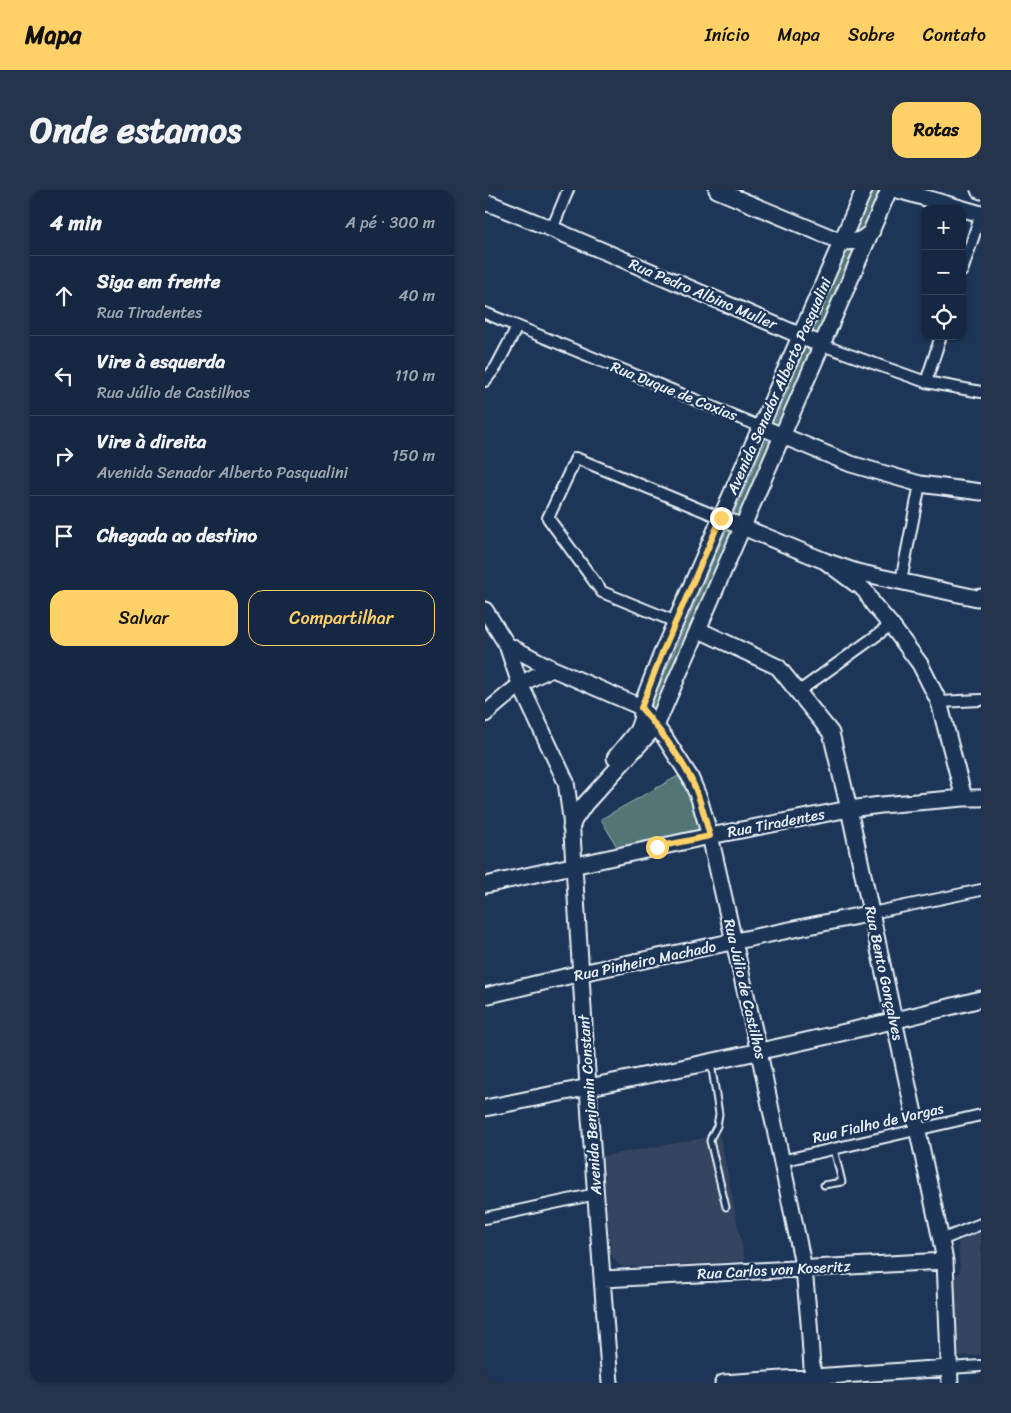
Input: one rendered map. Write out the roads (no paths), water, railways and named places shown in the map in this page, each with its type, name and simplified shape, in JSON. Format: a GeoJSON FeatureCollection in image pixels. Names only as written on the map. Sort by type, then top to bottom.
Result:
{"type":"FeatureCollection","features":[{"type":"Feature","properties":{"kind":"street"},"geometry":{"type":"LineString","coordinates":[[552,229],[568,190]]}},
{"type":"Feature","properties":{"kind":"street"},"geometry":{"type":"LineString","coordinates":[[717,190],[842,242],[862,240],[871,231]]}},
{"type":"Feature","properties":{"kind":"street","name":"Avenida Senador Alberto Pasqualini"},"geometry":{"type":"LineString","coordinates":[[571,823],[586,799],[637,731],[643,716],[641,708],[675,622],[864,190]]}},
{"type":"Feature","properties":{"kind":"street","name":"Avenida Senador Alberto Pasqualini"},"geometry":{"type":"LineString","coordinates":[[586,799],[657,726],[889,190]]}},
{"type":"Feature","properties":{"kind":"street"},"geometry":{"type":"LineString","coordinates":[[898,190],[981,214],[966,260]]}},
{"type":"Feature","properties":{"kind":"street","name":"Rua Pedro Albino Muller"},"geometry":{"type":"LineString","coordinates":[[485,203],[552,229],[822,345],[926,382],[981,392]]}},
{"type":"Feature","properties":{"kind":"street","name":"Rua Duque de Caxias"},"geometry":{"type":"LineString","coordinates":[[485,313],[851,464],[920,484],[981,492]]}},
{"type":"Feature","properties":{"kind":"street"},"geometry":{"type":"LineString","coordinates":[[485,381],[496,367],[517,327]]}},
{"type":"Feature","properties":{"kind":"street"},"geometry":{"type":"LineString","coordinates":[[926,382],[940,340]]}},
{"type":"Feature","properties":{"kind":"street"},"geometry":{"type":"LineString","coordinates":[[675,622],[602,592],[548,518],[576,458],[825,561],[862,581],[873,604],[920,664],[939,702],[964,798]]}},
{"type":"Feature","properties":{"kind":"street"},"geometry":{"type":"LineString","coordinates":[[901,581],[920,484]]}},
{"type":"Feature","properties":{"kind":"street"},"geometry":{"type":"LineString","coordinates":[[862,581],[885,577],[977,598],[981,597]]}},
{"type":"Feature","properties":{"kind":"street","name":"Avenida Benjamin Constant"},"geometry":{"type":"LineString","coordinates":[[485,610],[507,644],[520,684],[567,785],[610,1383]]}},
{"type":"Feature","properties":{"kind":"street"},"geometry":{"type":"LineString","coordinates":[[799,692],[891,625]]}},
{"type":"Feature","properties":{"kind":"street","name":"Rua Bento Gonçalves"},"geometry":{"type":"LineString","coordinates":[[699,630],[778,667],[831,733],[872,913],[945,1261],[950,1383]]}},
{"type":"Feature","properties":{"kind":"street","name":"Rua Júlio de Castilhos"},"geometry":{"type":"LineString","coordinates":[[507,644],[553,669],[641,708],[657,726],[691,777],[710,836],[759,1052],[804,1269],[812,1380]]}},
{"type":"Feature","properties":{"kind":"street"},"geometry":{"type":"LineString","coordinates":[[485,714],[520,684],[553,669]]}},
{"type":"Feature","properties":{"kind":"street"},"geometry":{"type":"LineString","coordinates":[[939,702],[981,700]]}},
{"type":"Feature","properties":{"kind":"street"},"geometry":{"type":"LineString","coordinates":[[567,785],[586,799]]}},
{"type":"Feature","properties":{"kind":"street","name":"Rua Tiradentes"},"geometry":{"type":"LineString","coordinates":[[485,885],[710,836],[849,809],[981,798]]}},
{"type":"Feature","properties":{"kind":"street","name":"Rua Pinheiro Machado"},"geometry":{"type":"LineString","coordinates":[[485,996],[581,973],[981,890]]}},
{"type":"Feature","properties":{"kind":"street"},"geometry":{"type":"LineString","coordinates":[[485,1108],[711,1063],[894,1022],[981,999]]}},
{"type":"Feature","properties":{"kind":"street","name":"Rua Fialho de Vargas"},"geometry":{"type":"LineString","coordinates":[[781,1161],[981,1115]]}},
{"type":"Feature","properties":{"kind":"street"},"geometry":{"type":"LineString","coordinates":[[485,1218],[596,1194]]}},
{"type":"Feature","properties":{"kind":"street"},"geometry":{"type":"LineString","coordinates":[[941,1240],[981,1224]]}},
{"type":"Feature","properties":{"kind":"street","name":"Rua Carlos von Koseritz"},"geometry":{"type":"LineString","coordinates":[[603,1279],[945,1261]]}},
{"type":"Feature","properties":{"kind":"street"},"geometry":{"type":"LineString","coordinates":[[723,1383],[812,1380],[981,1366]]}},
{"type":"Feature","properties":{"kind":"lane"},"geometry":{"type":"LineString","coordinates":[[711,1063],[719,1114],[717,1126],[710,1141],[726,1207]]}},
{"type":"Feature","properties":{"kind":"lane"},"geometry":{"type":"LineString","coordinates":[[824,1186],[842,1182],[834,1148]]}}]}
